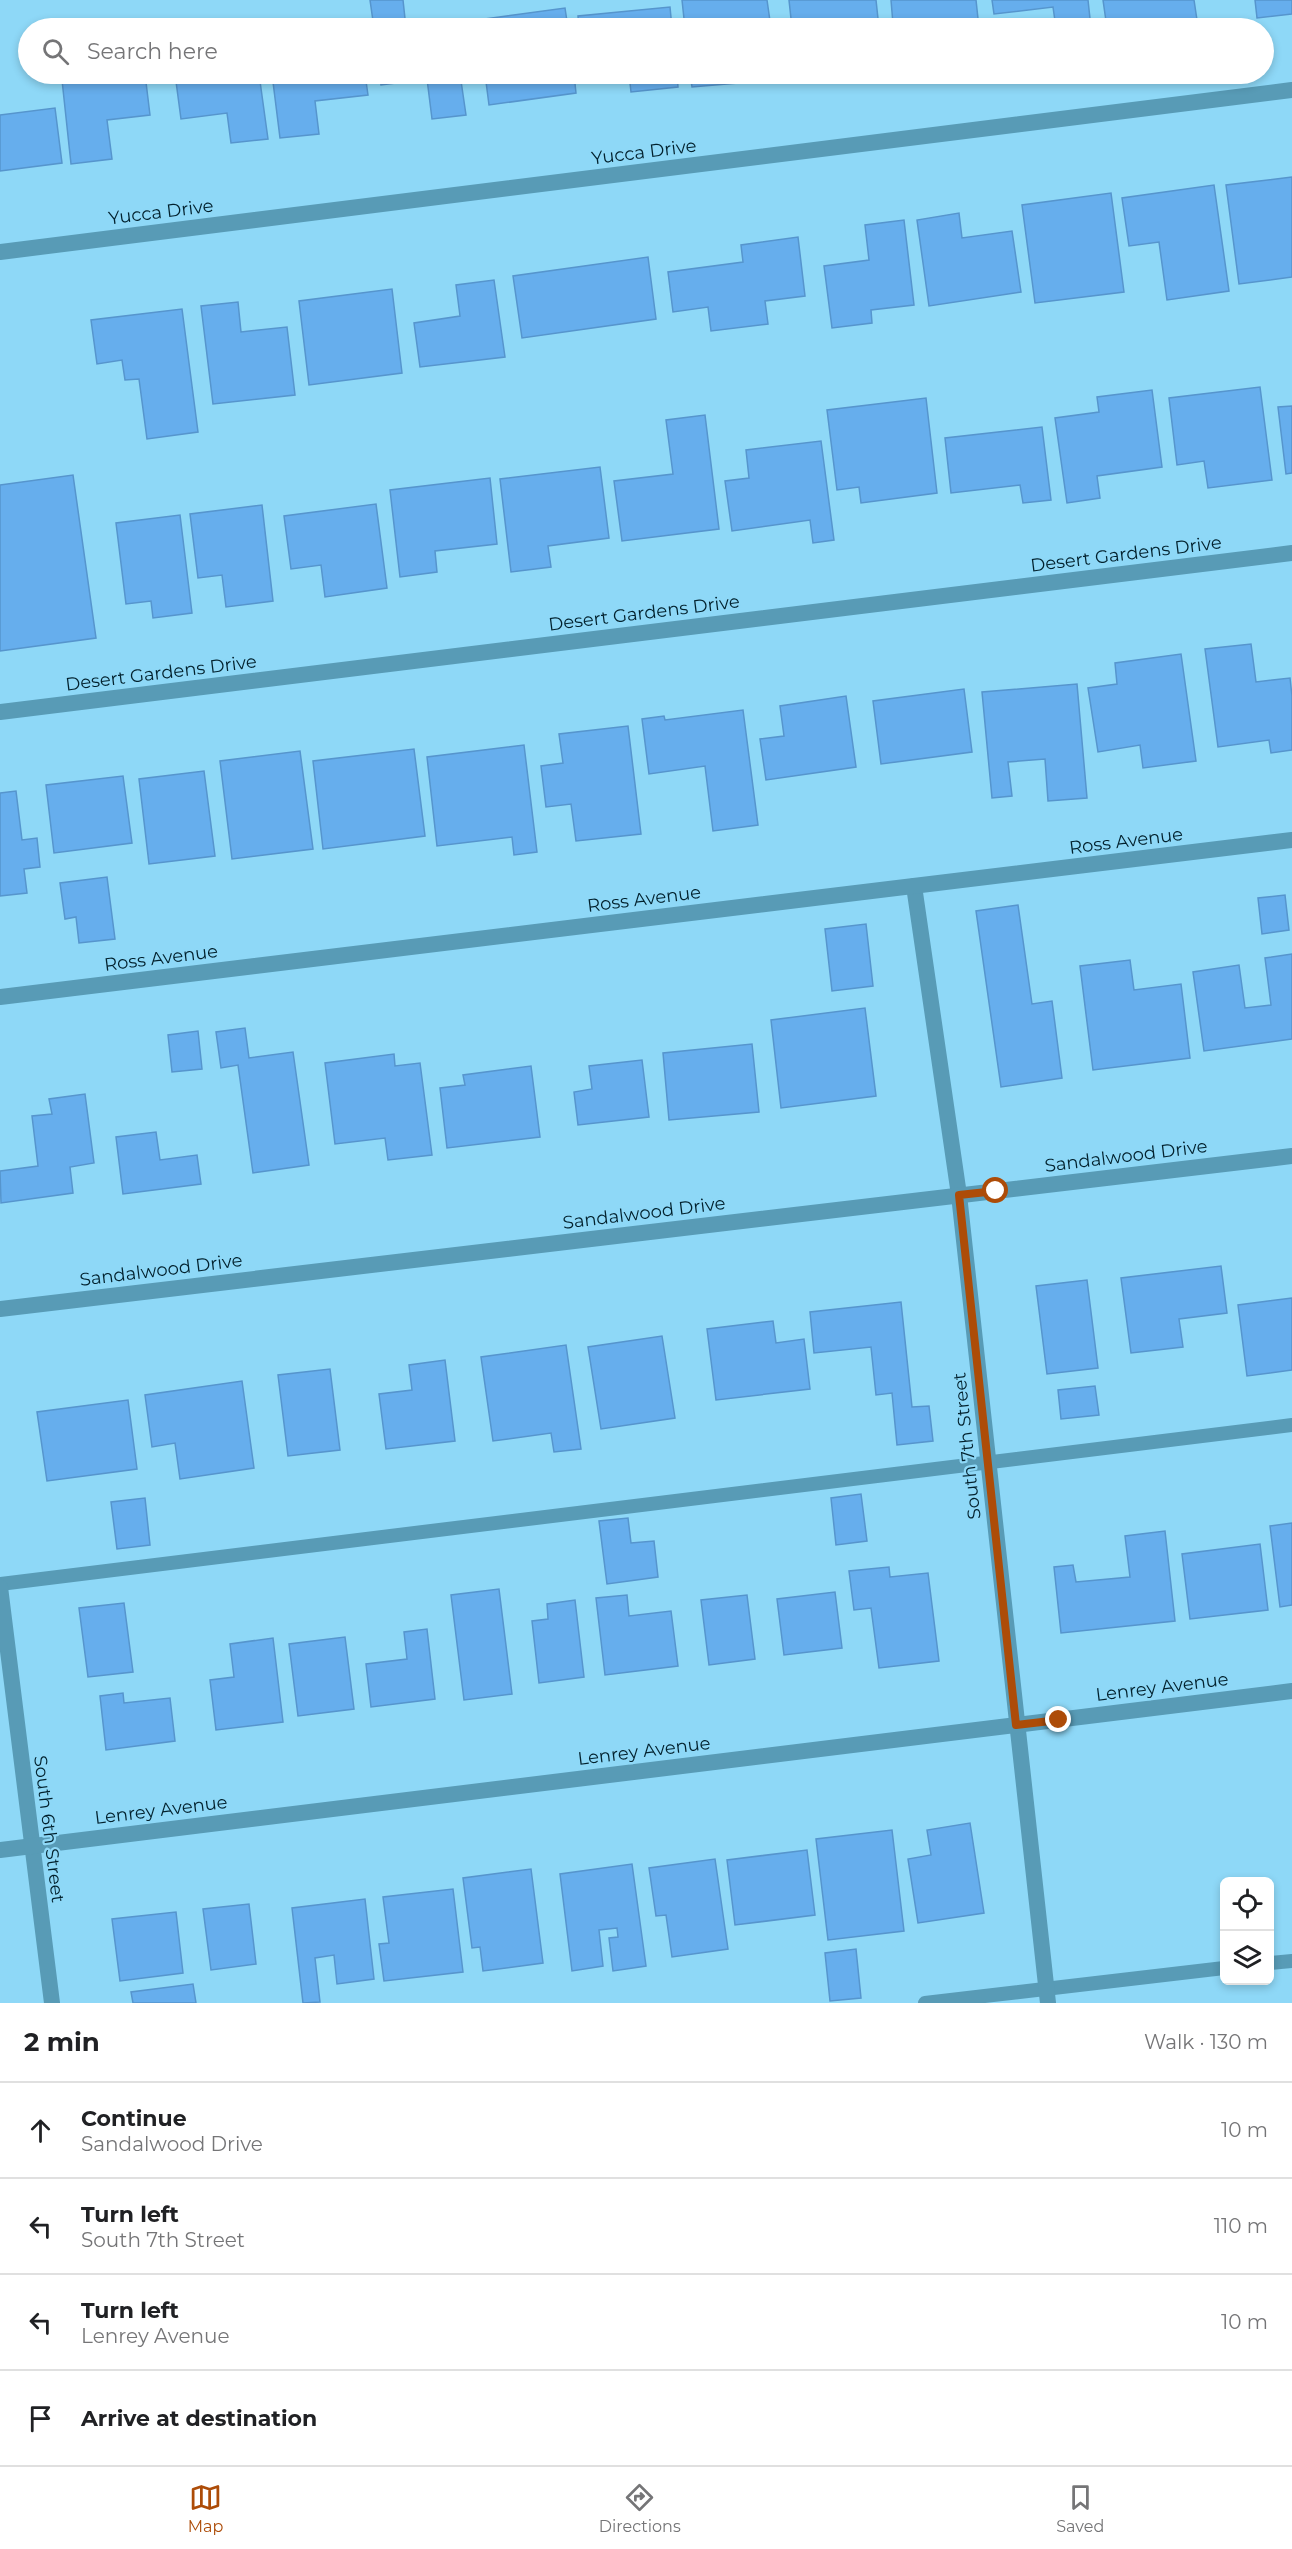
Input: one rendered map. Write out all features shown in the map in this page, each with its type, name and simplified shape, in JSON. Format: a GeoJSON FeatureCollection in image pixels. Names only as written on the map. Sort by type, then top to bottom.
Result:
{"type":"FeatureCollection","features":[{"type":"Feature","properties":{"kind":"street","name":"Yucca Drive"},"geometry":{"type":"LineString","coordinates":[[0,252],[1292,90]]}},
{"type":"Feature","properties":{"kind":"street","name":"Desert Gardens Drive"},"geometry":{"type":"LineString","coordinates":[[0,712],[1292,553]]}},
{"type":"Feature","properties":{"kind":"street","name":"Ross Avenue"},"geometry":{"type":"LineString","coordinates":[[0,997],[1292,840]]}},
{"type":"Feature","properties":{"kind":"street","name":"South 7th Street"},"geometry":{"type":"LineString","coordinates":[[914,886],[959,1195],[1047,1996]]}},
{"type":"Feature","properties":{"kind":"street","name":"Sandalwood Drive"},"geometry":{"type":"LineString","coordinates":[[0,1309],[1292,1156]]}},
{"type":"Feature","properties":{"kind":"street","name":"South 6th Street"},"geometry":{"type":"LineString","coordinates":[[0,1586],[52,2003]]}},
{"type":"Feature","properties":{"kind":"street","name":"Lenrey Avenue"},"geometry":{"type":"LineString","coordinates":[[0,1850],[1292,1691]]}},
{"type":"Feature","properties":{"kind":"lane"},"geometry":{"type":"LineString","coordinates":[[0,1586],[1292,1425]]}},
{"type":"Feature","properties":{"kind":"lane"},"geometry":{"type":"LineString","coordinates":[[1274,1963],[1292,1961]]}},
{"type":"Feature","properties":{"kind":"lane"},"geometry":{"type":"LineString","coordinates":[[925,2003],[1047,1996],[1220,1969]]}},
{"type":"Feature","properties":{"kind":"building"},"geometry":{"type":"Polygon","coordinates":[[[370,0],[403,0],[405,18],[373,18],[370,0]]]}},
{"type":"Feature","properties":{"kind":"building"},"geometry":{"type":"Polygon","coordinates":[[[682,0],[767,0],[770,18],[684,18],[682,0]]]}},
{"type":"Feature","properties":{"kind":"building"},"geometry":{"type":"Polygon","coordinates":[[[789,0],[876,0],[878,18],[791,18],[789,0]]]}},
{"type":"Feature","properties":{"kind":"building"},"geometry":{"type":"Polygon","coordinates":[[[891,0],[976,0],[978,18],[892,18],[891,0]]]}},
{"type":"Feature","properties":{"kind":"building"},"geometry":{"type":"Polygon","coordinates":[[[992,0],[1088,0],[1090,18],[1055,18],[1053,7],[994,14],[992,0]]]}},
{"type":"Feature","properties":{"kind":"building"},"geometry":{"type":"Polygon","coordinates":[[[1103,0],[1194,0],[1197,18],[1106,18],[1103,0]]]}},
{"type":"Feature","properties":{"kind":"building"},"geometry":{"type":"Polygon","coordinates":[[[1255,0],[1292,0],[1292,14],[1257,18],[1255,0]]]}},
{"type":"Feature","properties":{"kind":"building"},"geometry":{"type":"Polygon","coordinates":[[[670,7],[671,18],[578,18],[578,16],[670,7]]]}},
{"type":"Feature","properties":{"kind":"building"},"geometry":{"type":"Polygon","coordinates":[[[565,8],[566,18],[492,18],[565,8]]]}},
{"type":"Feature","properties":{"kind":"building"},"geometry":{"type":"Polygon","coordinates":[[[62,84],[146,84],[150,115],[107,120],[112,159],[71,164],[62,84]]]}},
{"type":"Feature","properties":{"kind":"building"},"geometry":{"type":"Polygon","coordinates":[[[176,84],[260,84],[268,139],[231,143],[227,113],[181,119],[176,84]]]}},
{"type":"Feature","properties":{"kind":"building"},"geometry":{"type":"Polygon","coordinates":[[[273,84],[366,84],[368,95],[315,101],[319,134],[280,138],[273,84]]]}},
{"type":"Feature","properties":{"kind":"building"},"geometry":{"type":"Polygon","coordinates":[[[428,84],[461,84],[466,115],[432,119],[428,84]]]}},
{"type":"Feature","properties":{"kind":"building"},"geometry":{"type":"Polygon","coordinates":[[[486,84],[575,84],[576,93],[489,105],[486,84]]]}},
{"type":"Feature","properties":{"kind":"building"},"geometry":{"type":"Polygon","coordinates":[[[630,84],[678,84],[678,87],[631,92],[630,84]]]}},
{"type":"Feature","properties":{"kind":"building"},"geometry":{"type":"Polygon","coordinates":[[[692,84],[726,84],[692,87],[692,84]]]}},
{"type":"Feature","properties":{"kind":"building"},"geometry":{"type":"Polygon","coordinates":[[[55,108],[62,163],[0,171],[0,115],[55,108]]]}},
{"type":"Feature","properties":{"kind":"building"},"geometry":{"type":"Polygon","coordinates":[[[1292,177],[1292,277],[1239,284],[1226,185],[1292,177]]]}},
{"type":"Feature","properties":{"kind":"building"},"geometry":{"type":"Polygon","coordinates":[[[1214,185],[1229,291],[1167,300],[1159,242],[1129,246],[1122,198],[1214,185]]]}},
{"type":"Feature","properties":{"kind":"building"},"geometry":{"type":"Polygon","coordinates":[[[1111,193],[1124,292],[1035,303],[1022,205],[1111,193]]]}},
{"type":"Feature","properties":{"kind":"building"},"geometry":{"type":"Polygon","coordinates":[[[959,213],[962,238],[1012,231],[1021,292],[929,306],[917,220],[959,213]]]}},
{"type":"Feature","properties":{"kind":"building"},"geometry":{"type":"Polygon","coordinates":[[[904,220],[914,305],[871,310],[872,323],[832,328],[824,266],[869,260],[865,225],[904,220]]]}},
{"type":"Feature","properties":{"kind":"building"},"geometry":{"type":"Polygon","coordinates":[[[798,237],[805,296],[765,301],[768,324],[711,331],[708,307],[673,312],[668,272],[743,262],[741,245],[798,237]]]}},
{"type":"Feature","properties":{"kind":"building"},"geometry":{"type":"Polygon","coordinates":[[[648,257],[656,319],[522,338],[513,276],[648,257]]]}},
{"type":"Feature","properties":{"kind":"building"},"geometry":{"type":"Polygon","coordinates":[[[494,280],[505,357],[420,367],[414,323],[460,316],[456,285],[494,280]]]}},
{"type":"Feature","properties":{"kind":"building"},"geometry":{"type":"Polygon","coordinates":[[[392,289],[402,373],[309,385],[299,301],[392,289]]]}},
{"type":"Feature","properties":{"kind":"building"},"geometry":{"type":"Polygon","coordinates":[[[238,302],[241,332],[287,327],[295,395],[213,404],[201,306],[238,302]]]}},
{"type":"Feature","properties":{"kind":"building"},"geometry":{"type":"Polygon","coordinates":[[[182,309],[198,432],[147,439],[139,379],[125,380],[122,360],[97,364],[91,320],[182,309]]]}},
{"type":"Feature","properties":{"kind":"building"},"geometry":{"type":"Polygon","coordinates":[[[1260,387],[1272,480],[1208,488],[1204,461],[1177,465],[1169,398],[1260,387]]]}},
{"type":"Feature","properties":{"kind":"building"},"geometry":{"type":"Polygon","coordinates":[[[1152,390],[1162,467],[1097,476],[1100,498],[1067,503],[1055,418],[1099,412],[1097,397],[1152,390]]]}},
{"type":"Feature","properties":{"kind":"building"},"geometry":{"type":"Polygon","coordinates":[[[926,398],[937,493],[861,503],[859,487],[837,490],[827,410],[926,398]]]}},
{"type":"Feature","properties":{"kind":"building"},"geometry":{"type":"Polygon","coordinates":[[[1292,406],[1292,473],[1286,474],[1278,407],[1292,406]]]}},
{"type":"Feature","properties":{"kind":"building"},"geometry":{"type":"Polygon","coordinates":[[[705,415],[719,529],[622,541],[614,481],[673,474],[666,420],[705,415]]]}},
{"type":"Feature","properties":{"kind":"building"},"geometry":{"type":"Polygon","coordinates":[[[1042,427],[1051,500],[1023,503],[1020,485],[951,493],[945,438],[1042,427]]]}},
{"type":"Feature","properties":{"kind":"building"},"geometry":{"type":"Polygon","coordinates":[[[821,441],[834,540],[813,543],[810,520],[732,531],[725,481],[749,478],[746,450],[821,441]]]}},
{"type":"Feature","properties":{"kind":"building"},"geometry":{"type":"Polygon","coordinates":[[[600,467],[609,538],[548,546],[551,567],[511,572],[500,479],[600,467]]]}},
{"type":"Feature","properties":{"kind":"building"},"geometry":{"type":"Polygon","coordinates":[[[73,475],[96,638],[0,651],[0,485],[73,475]]]}},
{"type":"Feature","properties":{"kind":"building"},"geometry":{"type":"Polygon","coordinates":[[[490,478],[497,544],[435,551],[437,572],[400,577],[390,490],[490,478]]]}},
{"type":"Feature","properties":{"kind":"building"},"geometry":{"type":"Polygon","coordinates":[[[376,504],[387,588],[325,597],[321,565],[291,569],[284,516],[376,504]]]}},
{"type":"Feature","properties":{"kind":"building"},"geometry":{"type":"Polygon","coordinates":[[[262,505],[273,601],[226,607],[222,575],[198,578],[190,514],[262,505]]]}},
{"type":"Feature","properties":{"kind":"building"},"geometry":{"type":"Polygon","coordinates":[[[180,515],[192,613],[153,618],[151,601],[126,604],[116,523],[180,515]]]}},
{"type":"Feature","properties":{"kind":"building"},"geometry":{"type":"Polygon","coordinates":[[[1251,644],[1256,682],[1290,678],[1292,750],[1271,753],[1269,740],[1218,747],[1205,649],[1251,644]]]}},
{"type":"Feature","properties":{"kind":"building"},"geometry":{"type":"Polygon","coordinates":[[[1181,654],[1196,761],[1143,768],[1140,745],[1098,752],[1088,688],[1117,684],[1115,663],[1181,654]]]}},
{"type":"Feature","properties":{"kind":"building"},"geometry":{"type":"Polygon","coordinates":[[[1077,684],[1087,798],[1048,801],[1045,759],[1008,762],[1012,796],[992,798],[982,692],[1077,684]]]}},
{"type":"Feature","properties":{"kind":"building"},"geometry":{"type":"Polygon","coordinates":[[[964,689],[972,752],[881,764],[873,701],[964,689]]]}},
{"type":"Feature","properties":{"kind":"building"},"geometry":{"type":"Polygon","coordinates":[[[846,696],[856,767],[766,780],[760,739],[784,736],[780,706],[846,696]]]}},
{"type":"Feature","properties":{"kind":"building"},"geometry":{"type":"Polygon","coordinates":[[[743,710],[758,825],[713,831],[705,766],[649,774],[642,719],[664,716],[665,720],[743,710]]]}},
{"type":"Feature","properties":{"kind":"building"},"geometry":{"type":"Polygon","coordinates":[[[628,726],[641,834],[576,841],[571,804],[546,807],[541,766],[563,763],[559,734],[628,726]]]}},
{"type":"Feature","properties":{"kind":"building"},"geometry":{"type":"Polygon","coordinates":[[[524,745],[537,852],[514,855],[512,837],[437,846],[427,757],[524,745]]]}},
{"type":"Feature","properties":{"kind":"building"},"geometry":{"type":"Polygon","coordinates":[[[414,749],[425,836],[323,849],[313,761],[414,749]]]}},
{"type":"Feature","properties":{"kind":"building"},"geometry":{"type":"Polygon","coordinates":[[[300,751],[313,849],[232,859],[220,761],[300,751]]]}},
{"type":"Feature","properties":{"kind":"building"},"geometry":{"type":"Polygon","coordinates":[[[204,771],[215,856],[149,864],[139,779],[204,771]]]}},
{"type":"Feature","properties":{"kind":"building"},"geometry":{"type":"Polygon","coordinates":[[[123,776],[132,843],[54,853],[46,785],[123,776]]]}},
{"type":"Feature","properties":{"kind":"building"},"geometry":{"type":"Polygon","coordinates":[[[16,791],[22,840],[37,838],[40,867],[24,869],[27,893],[0,896],[0,793],[16,791]]]}},
{"type":"Feature","properties":{"kind":"building"},"geometry":{"type":"Polygon","coordinates":[[[107,877],[115,939],[79,943],[76,917],[65,919],[60,883],[107,877]]]}},
{"type":"Feature","properties":{"kind":"building"},"geometry":{"type":"Polygon","coordinates":[[[1285,895],[1289,930],[1262,934],[1258,898],[1285,895]]]}},
{"type":"Feature","properties":{"kind":"building"},"geometry":{"type":"Polygon","coordinates":[[[1018,905],[1032,1004],[1052,1001],[1062,1078],[1001,1087],[976,911],[1018,905]]]}},
{"type":"Feature","properties":{"kind":"building"},"geometry":{"type":"Polygon","coordinates":[[[866,924],[873,986],[832,991],[825,929],[866,924]]]}},
{"type":"Feature","properties":{"kind":"building"},"geometry":{"type":"Polygon","coordinates":[[[1292,954],[1292,1039],[1204,1051],[1193,972],[1239,965],[1245,1008],[1271,1005],[1265,958],[1292,954]]]}},
{"type":"Feature","properties":{"kind":"building"},"geometry":{"type":"Polygon","coordinates":[[[1130,960],[1134,990],[1181,984],[1190,1058],[1093,1070],[1080,966],[1130,960]]]}},
{"type":"Feature","properties":{"kind":"building"},"geometry":{"type":"Polygon","coordinates":[[[865,1008],[876,1096],[781,1108],[771,1020],[865,1008]]]}},
{"type":"Feature","properties":{"kind":"building"},"geometry":{"type":"Polygon","coordinates":[[[245,1028],[249,1058],[293,1052],[309,1165],[253,1173],[238,1065],[221,1068],[216,1032],[245,1028]]]}},
{"type":"Feature","properties":{"kind":"building"},"geometry":{"type":"Polygon","coordinates":[[[198,1031],[202,1069],[172,1072],[168,1035],[198,1031]]]}},
{"type":"Feature","properties":{"kind":"building"},"geometry":{"type":"Polygon","coordinates":[[[752,1044],[759,1112],[669,1120],[663,1053],[752,1044]]]}},
{"type":"Feature","properties":{"kind":"building"},"geometry":{"type":"Polygon","coordinates":[[[394,1054],[395,1066],[420,1063],[432,1155],[388,1160],[385,1138],[335,1144],[325,1063],[394,1054]]]}},
{"type":"Feature","properties":{"kind":"building"},"geometry":{"type":"Polygon","coordinates":[[[642,1060],[649,1117],[578,1125],[574,1092],[592,1089],[589,1066],[642,1060]]]}},
{"type":"Feature","properties":{"kind":"building"},"geometry":{"type":"Polygon","coordinates":[[[531,1066],[540,1137],[447,1148],[440,1088],[465,1085],[463,1075],[531,1066]]]}},
{"type":"Feature","properties":{"kind":"building"},"geometry":{"type":"Polygon","coordinates":[[[85,1094],[94,1163],[70,1167],[73,1193],[1,1203],[0,1171],[38,1166],[32,1116],[52,1114],[49,1099],[85,1094]]]}},
{"type":"Feature","properties":{"kind":"building"},"geometry":{"type":"Polygon","coordinates":[[[156,1132],[160,1160],[197,1155],[201,1184],[123,1194],[116,1137],[156,1132]]]}},
{"type":"Feature","properties":{"kind":"building"},"geometry":{"type":"Polygon","coordinates":[[[1221,1266],[1227,1313],[1179,1319],[1183,1347],[1131,1353],[1121,1278],[1221,1266]]]}},
{"type":"Feature","properties":{"kind":"building"},"geometry":{"type":"Polygon","coordinates":[[[1087,1280],[1098,1368],[1047,1374],[1036,1286],[1087,1280]]]}},
{"type":"Feature","properties":{"kind":"building"},"geometry":{"type":"Polygon","coordinates":[[[1292,1298],[1292,1370],[1247,1376],[1238,1305],[1292,1298]]]}},
{"type":"Feature","properties":{"kind":"building"},"geometry":{"type":"Polygon","coordinates":[[[901,1302],[912,1407],[929,1406],[933,1441],[897,1445],[892,1393],[876,1395],[871,1347],[814,1353],[810,1312],[901,1302]]]}},
{"type":"Feature","properties":{"kind":"building"},"geometry":{"type":"Polygon","coordinates":[[[773,1321],[776,1343],[804,1339],[810,1389],[716,1400],[707,1329],[773,1321]]]}},
{"type":"Feature","properties":{"kind":"building"},"geometry":{"type":"Polygon","coordinates":[[[662,1336],[675,1418],[601,1429],[588,1347],[662,1336]]]}},
{"type":"Feature","properties":{"kind":"building"},"geometry":{"type":"Polygon","coordinates":[[[566,1345],[581,1449],[554,1452],[551,1433],[493,1441],[481,1357],[566,1345]]]}},
{"type":"Feature","properties":{"kind":"building"},"geometry":{"type":"Polygon","coordinates":[[[445,1360],[455,1441],[386,1449],[379,1394],[412,1390],[409,1365],[445,1360]]]}},
{"type":"Feature","properties":{"kind":"building"},"geometry":{"type":"Polygon","coordinates":[[[330,1369],[340,1450],[288,1456],[278,1375],[330,1369]]]}},
{"type":"Feature","properties":{"kind":"building"},"geometry":{"type":"Polygon","coordinates":[[[242,1381],[254,1468],[180,1479],[175,1443],[152,1447],[145,1395],[242,1381]]]}},
{"type":"Feature","properties":{"kind":"building"},"geometry":{"type":"Polygon","coordinates":[[[1095,1386],[1099,1415],[1061,1419],[1058,1390],[1095,1386]]]}},
{"type":"Feature","properties":{"kind":"building"},"geometry":{"type":"Polygon","coordinates":[[[128,1400],[137,1469],[47,1481],[37,1412],[128,1400]]]}},
{"type":"Feature","properties":{"kind":"building"},"geometry":{"type":"Polygon","coordinates":[[[861,1494],[867,1541],[836,1545],[831,1498],[861,1494]]]}},
{"type":"Feature","properties":{"kind":"building"},"geometry":{"type":"Polygon","coordinates":[[[145,1498],[150,1545],[117,1549],[111,1502],[145,1498]]]}},
{"type":"Feature","properties":{"kind":"building"},"geometry":{"type":"Polygon","coordinates":[[[628,1518],[631,1543],[654,1541],[658,1577],[607,1584],[599,1521],[628,1518]]]}},
{"type":"Feature","properties":{"kind":"building"},"geometry":{"type":"Polygon","coordinates":[[[1292,1523],[1292,1605],[1280,1607],[1270,1526],[1292,1523]]]}},
{"type":"Feature","properties":{"kind":"building"},"geometry":{"type":"Polygon","coordinates":[[[1165,1531],[1175,1621],[1061,1633],[1054,1567],[1073,1565],[1076,1582],[1130,1577],[1125,1536],[1165,1531]]]}},
{"type":"Feature","properties":{"kind":"building"},"geometry":{"type":"Polygon","coordinates":[[[1260,1544],[1268,1610],[1190,1619],[1182,1554],[1260,1544]]]}},
{"type":"Feature","properties":{"kind":"building"},"geometry":{"type":"Polygon","coordinates":[[[889,1567],[890,1577],[928,1573],[939,1661],[879,1668],[871,1608],[854,1610],[849,1571],[889,1567]]]}},
{"type":"Feature","properties":{"kind":"building"},"geometry":{"type":"Polygon","coordinates":[[[499,1589],[512,1694],[464,1700],[451,1595],[499,1589]]]}},
{"type":"Feature","properties":{"kind":"building"},"geometry":{"type":"Polygon","coordinates":[[[835,1592],[842,1648],[784,1655],[777,1599],[835,1592]]]}},
{"type":"Feature","properties":{"kind":"building"},"geometry":{"type":"Polygon","coordinates":[[[627,1595],[629,1616],[671,1611],[678,1666],[605,1675],[596,1598],[627,1595]]]}},
{"type":"Feature","properties":{"kind":"building"},"geometry":{"type":"Polygon","coordinates":[[[747,1595],[755,1659],[709,1665],[701,1600],[747,1595]]]}},
{"type":"Feature","properties":{"kind":"building"},"geometry":{"type":"Polygon","coordinates":[[[575,1600],[584,1677],[539,1683],[532,1621],[548,1619],[547,1604],[575,1600]]]}},
{"type":"Feature","properties":{"kind":"building"},"geometry":{"type":"Polygon","coordinates":[[[124,1603],[133,1672],[88,1677],[79,1608],[124,1603]]]}},
{"type":"Feature","properties":{"kind":"building"},"geometry":{"type":"Polygon","coordinates":[[[427,1629],[435,1699],[371,1707],[366,1664],[407,1659],[404,1632],[427,1629]]]}},
{"type":"Feature","properties":{"kind":"building"},"geometry":{"type":"Polygon","coordinates":[[[345,1637],[354,1709],[298,1716],[289,1644],[345,1637]]]}},
{"type":"Feature","properties":{"kind":"building"},"geometry":{"type":"Polygon","coordinates":[[[273,1638],[283,1722],[216,1730],[210,1680],[234,1677],[230,1644],[273,1638]]]}},
{"type":"Feature","properties":{"kind":"building"},"geometry":{"type":"Polygon","coordinates":[[[123,1693],[124,1703],[170,1698],[175,1741],[106,1750],[100,1696],[123,1693]]]}},
{"type":"Feature","properties":{"kind":"building"},"geometry":{"type":"Polygon","coordinates":[[[970,1823],[984,1913],[918,1923],[908,1859],[931,1855],[927,1830],[970,1823]]]}},
{"type":"Feature","properties":{"kind":"building"},"geometry":{"type":"Polygon","coordinates":[[[892,1830],[904,1931],[828,1940],[816,1839],[892,1830]]]}},
{"type":"Feature","properties":{"kind":"building"},"geometry":{"type":"Polygon","coordinates":[[[807,1850],[815,1915],[735,1925],[727,1860],[807,1850]]]}},
{"type":"Feature","properties":{"kind":"building"},"geometry":{"type":"Polygon","coordinates":[[[715,1859],[728,1949],[672,1957],[666,1915],[656,1916],[649,1868],[715,1859]]]}},
{"type":"Feature","properties":{"kind":"building"},"geometry":{"type":"Polygon","coordinates":[[[632,1864],[646,1966],[613,1971],[609,1938],[618,1937],[617,1928],[599,1930],[603,1966],[572,1971],[560,1874],[632,1864]]]}},
{"type":"Feature","properties":{"kind":"building"},"geometry":{"type":"Polygon","coordinates":[[[531,1869],[543,1963],[483,1971],[480,1947],[472,1948],[463,1878],[531,1869]]]}},
{"type":"Feature","properties":{"kind":"building"},"geometry":{"type":"Polygon","coordinates":[[[453,1889],[463,1972],[384,1981],[379,1944],[389,1943],[383,1897],[453,1889]]]}},
{"type":"Feature","properties":{"kind":"building"},"geometry":{"type":"Polygon","coordinates":[[[365,1899],[374,1979],[337,1984],[334,1955],[315,1958],[320,2002],[303,2003],[292,1908],[365,1899]]]}},
{"type":"Feature","properties":{"kind":"building"},"geometry":{"type":"Polygon","coordinates":[[[249,1904],[256,1964],[211,1970],[203,1909],[249,1904]]]}},
{"type":"Feature","properties":{"kind":"building"},"geometry":{"type":"Polygon","coordinates":[[[176,1912],[183,1973],[120,1981],[112,1919],[176,1912]]]}},
{"type":"Feature","properties":{"kind":"building"},"geometry":{"type":"Polygon","coordinates":[[[856,1949],[861,1998],[830,2001],[825,1953],[856,1949]]]}},
{"type":"Feature","properties":{"kind":"building"},"geometry":{"type":"Polygon","coordinates":[[[193,1984],[196,2003],[133,2003],[131,1992],[193,1984]]]}},
{"type":"Feature","properties":{"kind":"route"},"geometry":{"type":"LineString","coordinates":[[996,1191],[959,1195],[1016,1725],[1059,1720]]}}]}
